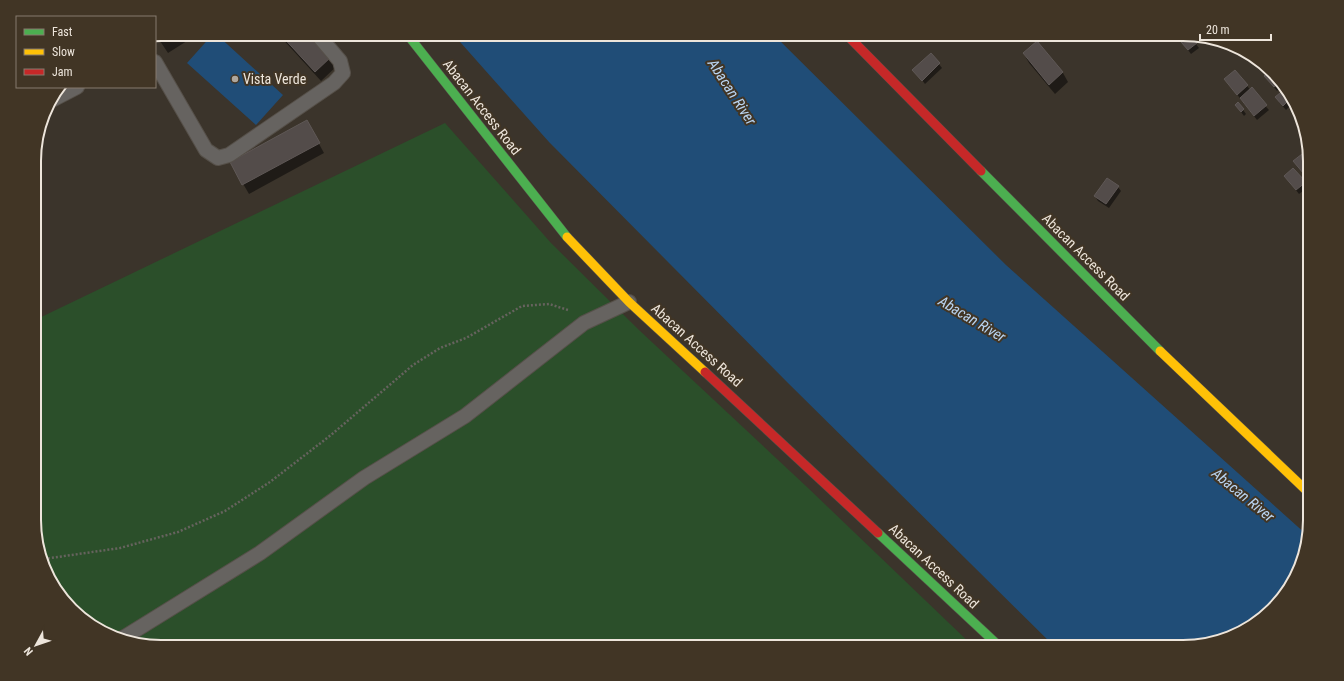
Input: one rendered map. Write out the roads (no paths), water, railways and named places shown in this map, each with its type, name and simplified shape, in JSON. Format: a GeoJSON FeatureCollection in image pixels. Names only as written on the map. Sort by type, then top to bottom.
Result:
{"type":"FeatureCollection","features":[{"type":"Feature","properties":{"kind":"street","name":"Abacan Access Road"},"geometry":{"type":"LineString","coordinates":[[412,41],[564,235],[629,302],[992,640]]}},
{"type":"Feature","properties":{"kind":"street","name":"Abacan Access Road"},"geometry":{"type":"LineString","coordinates":[[853,41],[1154,346],[1303,487]]}},
{"type":"Feature","properties":{"kind":"lane"},"geometry":{"type":"LineString","coordinates":[[156,64],[206,150],[218,158],[229,155],[334,83],[343,73],[340,61],[323,41]]}},
{"type":"Feature","properties":{"kind":"lane"},"geometry":{"type":"LineString","coordinates":[[60,96],[75,88]]}},
{"type":"Feature","properties":{"kind":"lane"},"geometry":{"type":"LineString","coordinates":[[127,635],[260,553],[364,478],[465,416],[584,323],[629,302]]}},
{"type":"Feature","properties":{"kind":"water","name":"Vista Verde"},"geometry":{"type":"Polygon","coordinates":[[[207,41],[224,41],[283,95],[256,125],[187,63],[207,41]]]}},
{"type":"Feature","properties":{"kind":"water","name":"Abacan River"},"geometry":{"type":"Polygon","coordinates":[[[459,41],[780,41],[1006,265],[1302,531],[1299,551],[1294,566],[1283,587],[1262,610],[1250,620],[1222,634],[1207,638],[1191,640],[1048,640],[788,383],[549,142],[459,41]]]}},
{"type":"Feature","properties":{"kind":"place","name":"Vista Verde"},"geometry":{"type":"Point","coordinates":[235,79]}}]}
